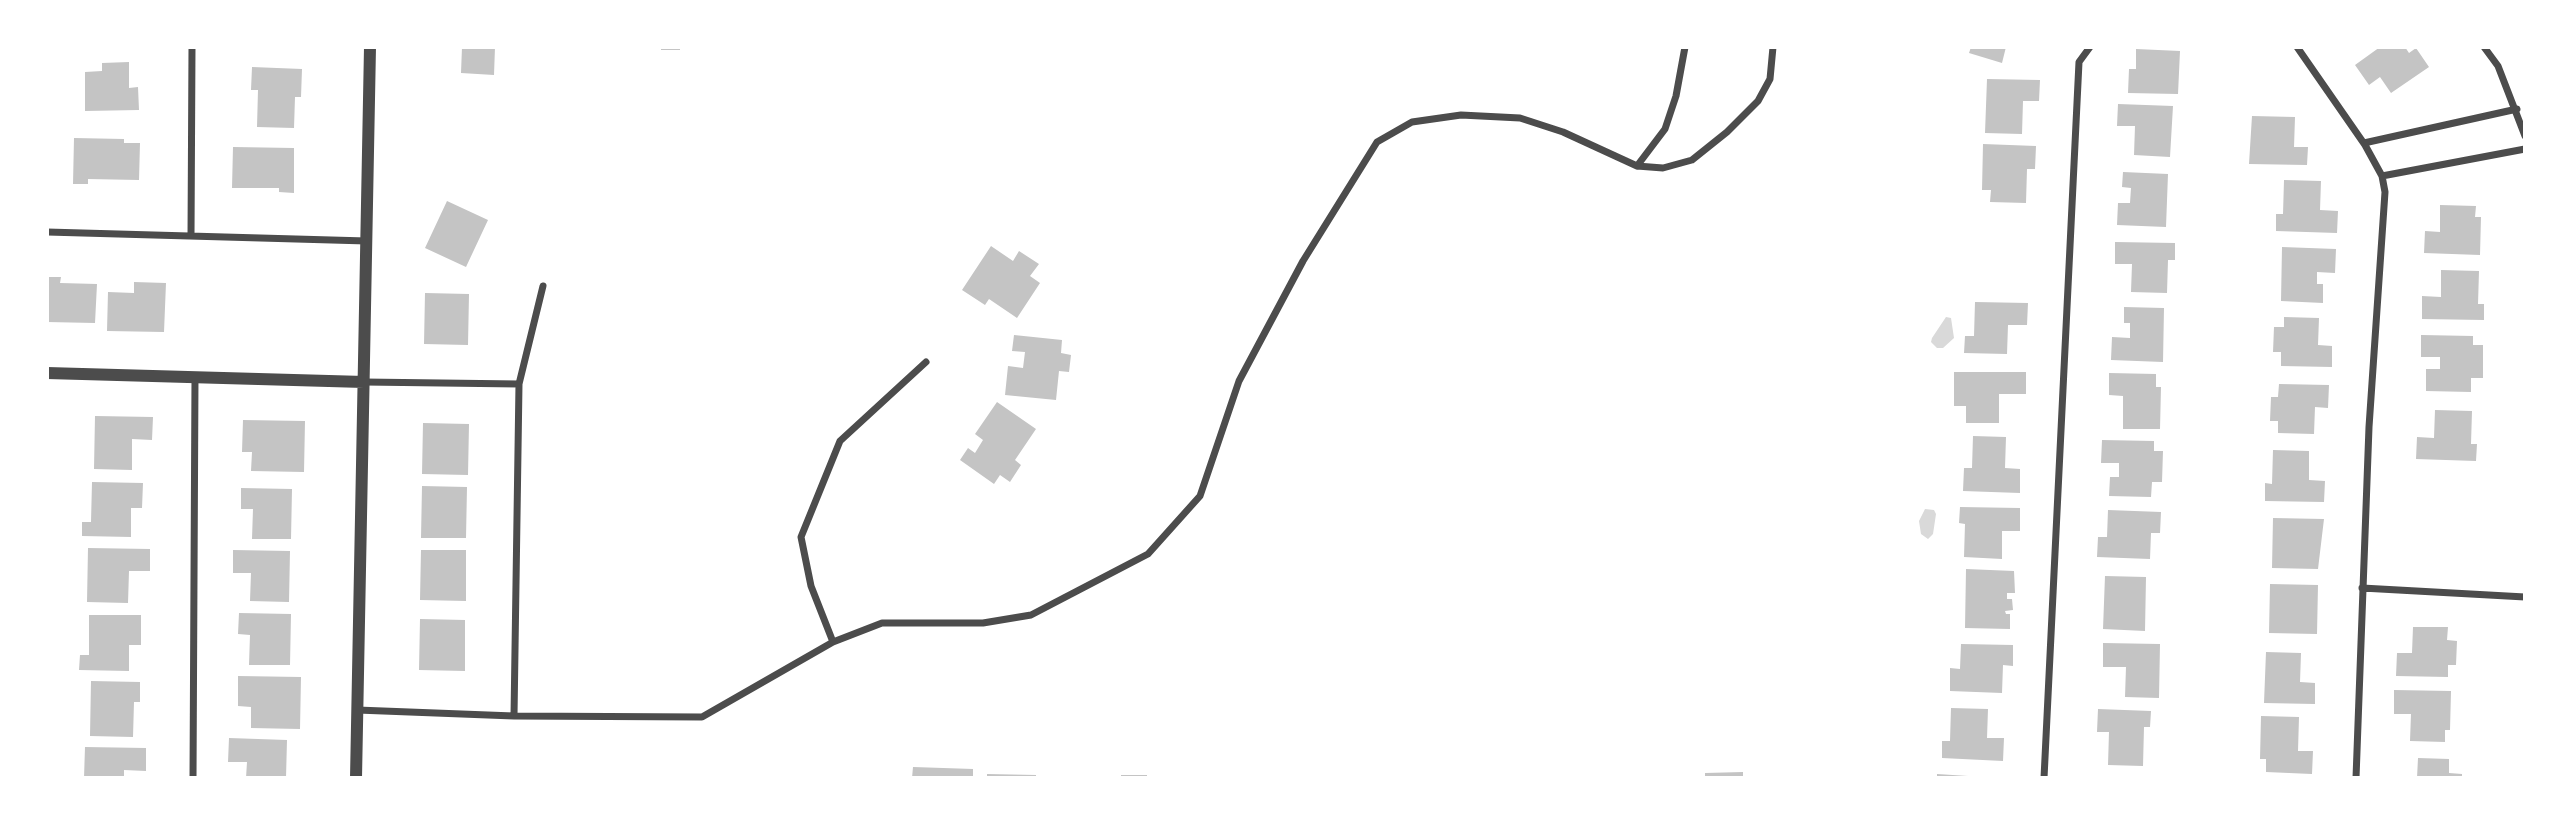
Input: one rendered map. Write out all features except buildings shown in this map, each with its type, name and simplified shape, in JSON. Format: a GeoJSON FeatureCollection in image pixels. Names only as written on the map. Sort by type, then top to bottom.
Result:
{"type":"FeatureCollection","features":[{"type":"Feature","properties":{"kind":"street"},"geometry":{"type":"LineString","coordinates":[[191,236],[192,47]]}},
{"type":"Feature","properties":{"kind":"street"},"geometry":{"type":"LineString","coordinates":[[356,778],[370,47]]}},
{"type":"Feature","properties":{"kind":"street"},"geometry":{"type":"LineString","coordinates":[[1637,166],[1665,129],[1676,96],[1685,47]]}},
{"type":"Feature","properties":{"kind":"street"},"geometry":{"type":"LineString","coordinates":[[357,710],[514,716],[702,717],[833,642],[883,623],[983,623],[1031,615],[1148,554],[1200,496],[1239,381],[1303,261],[1377,142],[1412,122],[1461,115],[1520,118],[1563,132],[1637,166],[1663,168],[1692,160],[1727,132],[1758,101],[1770,79],[1773,47]]}},
{"type":"Feature","properties":{"kind":"street"},"geometry":{"type":"LineString","coordinates":[[2044,778],[2079,62],[2090,47]]}},
{"type":"Feature","properties":{"kind":"street"},"geometry":{"type":"LineString","coordinates":[[2297,47],[2364,144],[2382,176],[2385,192],[2369,427],[2356,778]]}},
{"type":"Feature","properties":{"kind":"street"},"geometry":{"type":"LineString","coordinates":[[2484,47],[2497,66],[2525,136]]}},
{"type":"Feature","properties":{"kind":"street"},"geometry":{"type":"LineString","coordinates":[[2364,144],[2516,108]]}},
{"type":"Feature","properties":{"kind":"street"},"geometry":{"type":"LineString","coordinates":[[2382,176],[2525,149]]}},
{"type":"Feature","properties":{"kind":"street"},"geometry":{"type":"LineString","coordinates":[[47,232],[366,241]]}},
{"type":"Feature","properties":{"kind":"street"},"geometry":{"type":"LineString","coordinates":[[514,716],[519,384],[543,286]]}},
{"type":"Feature","properties":{"kind":"street"},"geometry":{"type":"LineString","coordinates":[[833,642],[811,586],[801,537],[840,441],[926,362]]}},
{"type":"Feature","properties":{"kind":"street"},"geometry":{"type":"LineString","coordinates":[[47,373],[519,384]]}},
{"type":"Feature","properties":{"kind":"street"},"geometry":{"type":"LineString","coordinates":[[193,778],[195,377]]}},
{"type":"Feature","properties":{"kind":"street"},"geometry":{"type":"LineString","coordinates":[[2362,588],[2525,597]]}},
{"type":"Feature","properties":{"kind":"shaded area"},"geometry":{"type":"Polygon","coordinates":[[[1946,317],[1951,318],[1954,338],[1943,348],[1937,348],[1931,342],[1932,338],[1946,317]]]}},
{"type":"Feature","properties":{"kind":"shaded area"},"geometry":{"type":"Polygon","coordinates":[[[1925,509],[1934,510],[1936,514],[1933,534],[1928,539],[1921,534],[1919,521],[1925,509]]]}}]}
